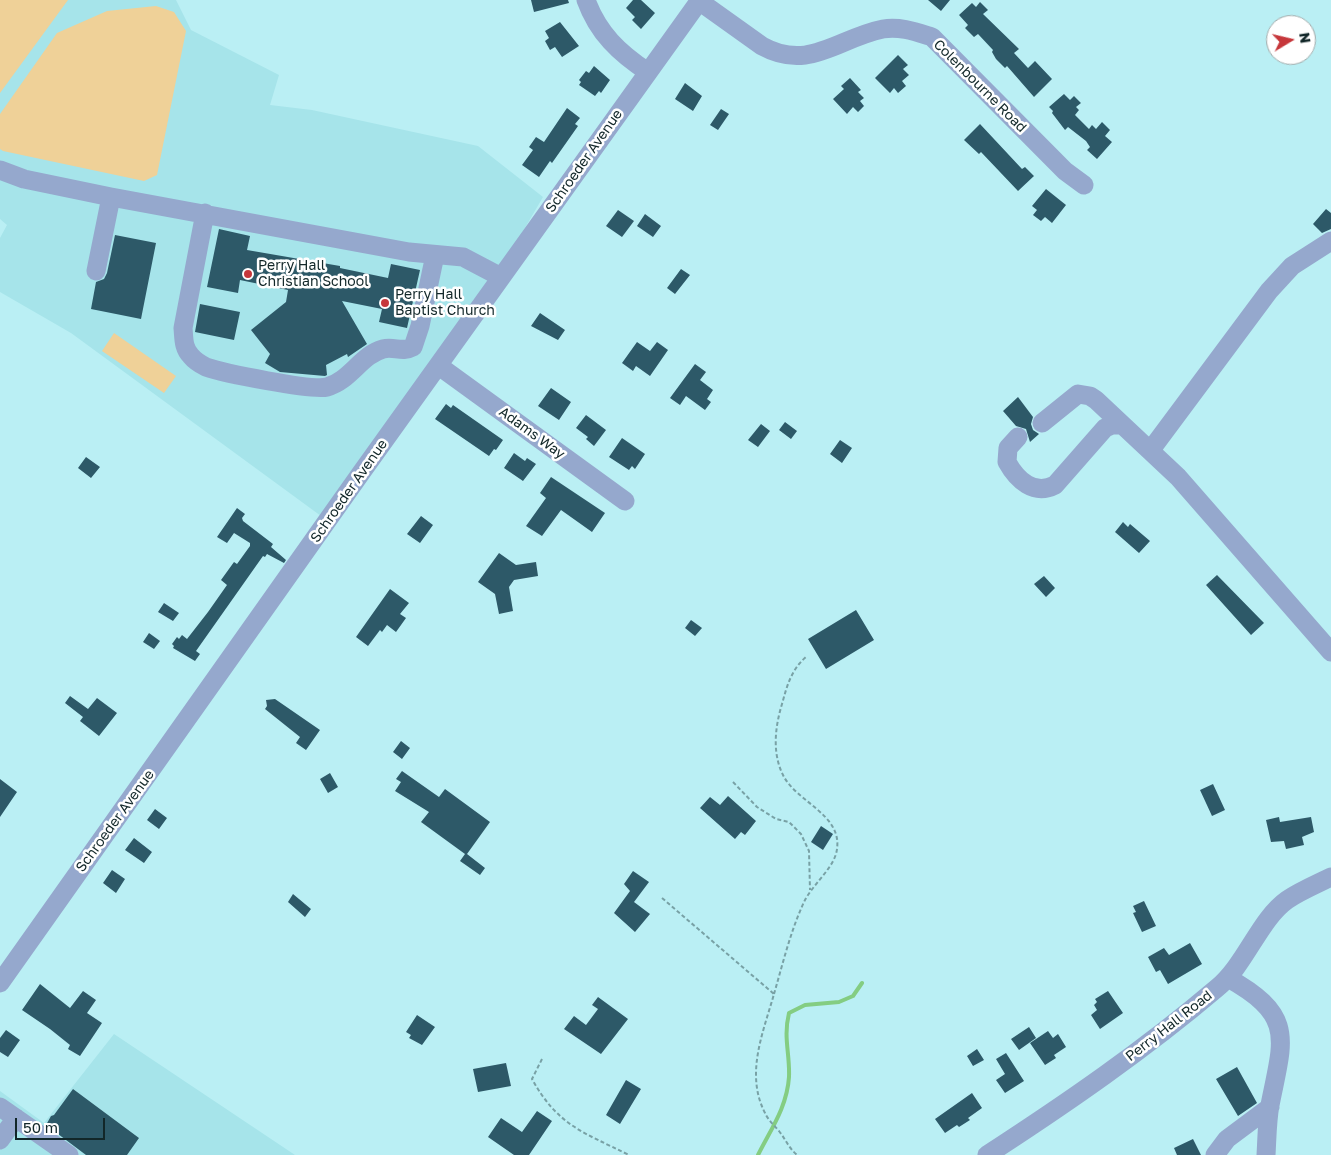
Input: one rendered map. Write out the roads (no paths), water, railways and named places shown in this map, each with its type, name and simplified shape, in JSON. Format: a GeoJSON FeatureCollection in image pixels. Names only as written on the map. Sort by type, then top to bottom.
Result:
{"type":"FeatureCollection","features":[{"type":"Feature","properties":{"kind":"street"},"geometry":{"type":"LineString","coordinates":[[586,0],[590,13],[612,45],[648,72]]}},
{"type":"Feature","properties":{"kind":"street","name":"Schroeder Avenue"},"geometry":{"type":"LineString","coordinates":[[0,983],[361,473],[700,1]]}},
{"type":"Feature","properties":{"kind":"street","name":"Colenbourne Road"},"geometry":{"type":"LineString","coordinates":[[700,1],[762,46],[792,57],[826,50],[883,29],[906,29],[932,38],[1065,171],[1084,185]]}},
{"type":"Feature","properties":{"kind":"street"},"geometry":{"type":"LineString","coordinates":[[0,170],[24,179],[111,197],[435,255],[463,257],[501,277]]}},
{"type":"Feature","properties":{"kind":"street"},"geometry":{"type":"LineString","coordinates":[[96,271],[111,197]]}},
{"type":"Feature","properties":{"kind":"street"},"geometry":{"type":"LineString","coordinates":[[204,213],[184,328],[184,344],[189,355],[208,368],[308,388],[326,388],[342,380],[368,357],[384,349],[406,351],[413,347],[420,326],[435,255]]}},
{"type":"Feature","properties":{"kind":"street"},"geometry":{"type":"LineString","coordinates":[[1150,451],[1269,291],[1292,266],[1331,241]]}},
{"type":"Feature","properties":{"kind":"street","name":"Adams Way"},"geometry":{"type":"LineString","coordinates":[[439,366],[625,501]]}},
{"type":"Feature","properties":{"kind":"street"},"geometry":{"type":"LineString","coordinates":[[1042,423],[1078,394],[1090,396],[1096,400],[1178,477],[1331,652]]}},
{"type":"Feature","properties":{"kind":"street"},"geometry":{"type":"LineString","coordinates":[[1018,437],[1008,448],[1007,462],[1030,487],[1044,489],[1055,485],[1105,428],[1112,425],[1122,425]]}},
{"type":"Feature","properties":{"kind":"street","name":"Perry Hall Road"},"geometry":{"type":"LineString","coordinates":[[987,1155],[1084,1092],[1228,978],[1241,962],[1267,922],[1286,900],[1331,877]]}},
{"type":"Feature","properties":{"kind":"street"},"geometry":{"type":"LineString","coordinates":[[1228,978],[1264,1003],[1278,1026],[1281,1055],[1270,1106],[1266,1155]]}},
{"type":"Feature","properties":{"kind":"street"},"geometry":{"type":"LineString","coordinates":[[0,1106],[69,1155]]}},
{"type":"Feature","properties":{"kind":"street"},"geometry":{"type":"LineString","coordinates":[[1215,1155],[1227,1138],[1270,1106]]}},
{"type":"Feature","properties":{"kind":"street"},"geometry":{"type":"LineString","coordinates":[[0,1140],[16,1118]]}},
{"type":"Feature","properties":{"kind":"waterway"},"geometry":{"type":"LineString","coordinates":[[758,1155],[778,1118],[788,1088],[787,1022],[789,1013],[805,1005],[839,1002],[853,996],[862,983]]}},
{"type":"Feature","properties":{"kind":"place","name":"Perry Hall Christian School"},"geometry":{"type":"Point","coordinates":[248,274]}},
{"type":"Feature","properties":{"kind":"place","name":"Perry Hall Baptist Church"},"geometry":{"type":"Point","coordinates":[385,303]}}]}
